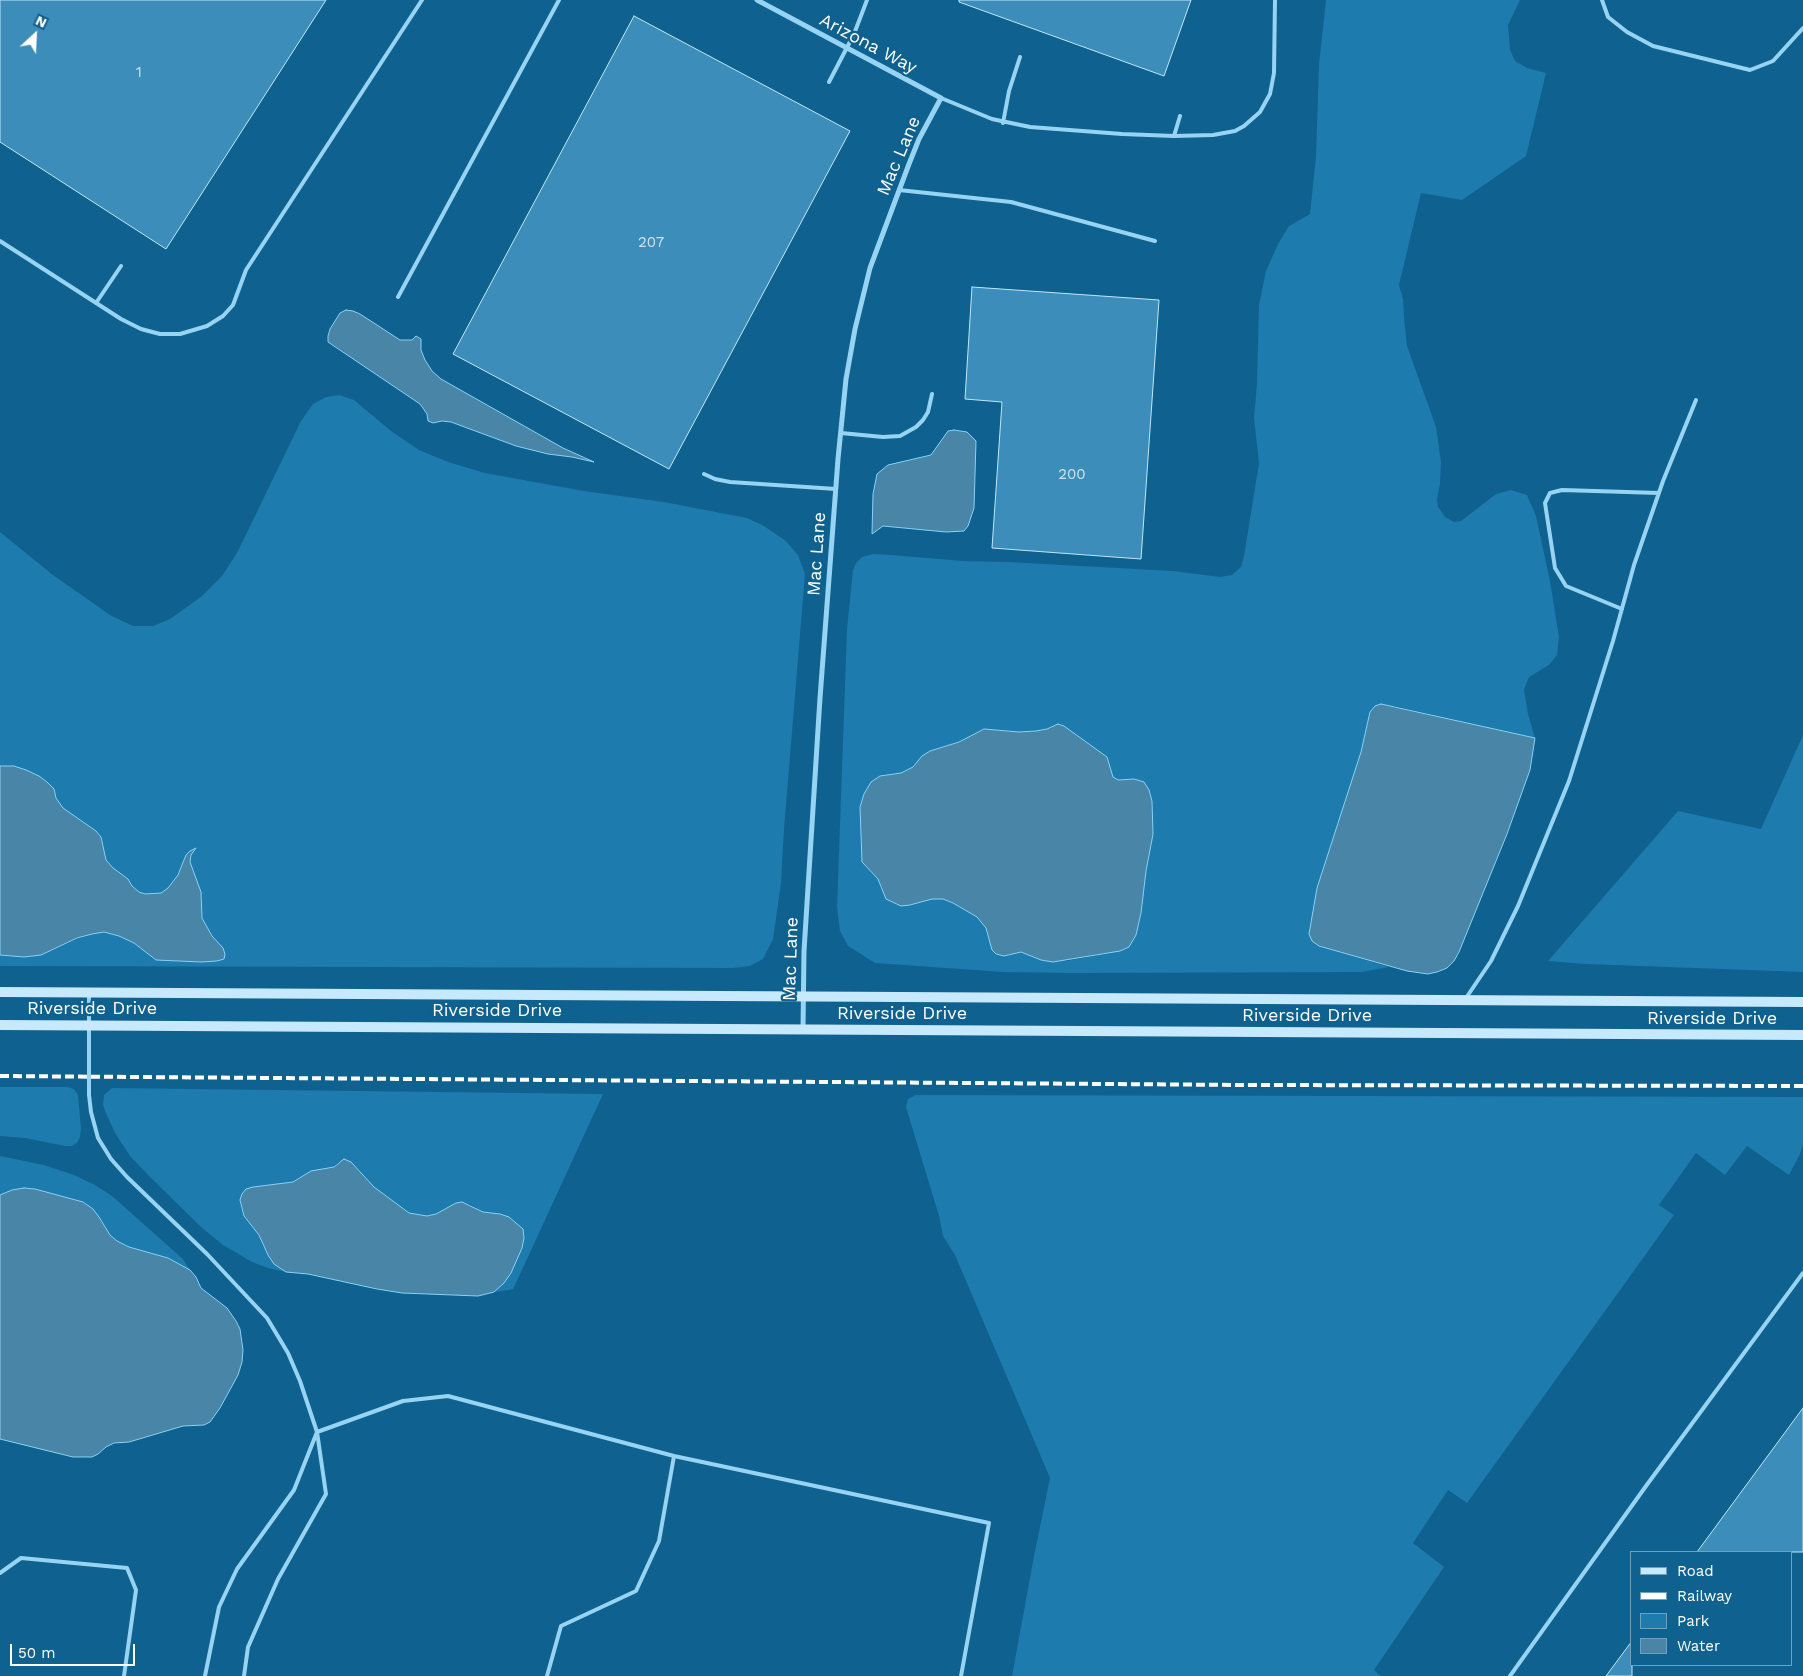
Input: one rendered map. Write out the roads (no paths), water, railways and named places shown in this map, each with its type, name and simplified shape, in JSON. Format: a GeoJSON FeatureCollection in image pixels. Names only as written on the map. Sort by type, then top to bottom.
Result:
{"type":"FeatureCollection","features":[{"type":"Feature","properties":{"kind":"main road","name":"Riverside Drive"},"geometry":{"type":"LineString","coordinates":[[0,992],[1803,1002]]}},
{"type":"Feature","properties":{"kind":"main road","name":"Riverside Drive"},"geometry":{"type":"LineString","coordinates":[[0,1025],[1803,1035]]}},
{"type":"Feature","properties":{"kind":"street","name":"Arizona Way"},"geometry":{"type":"LineString","coordinates":[[757,0],[941,98]]}},
{"type":"Feature","properties":{"kind":"street","name":"Mac Lane"},"geometry":{"type":"LineString","coordinates":[[803,1029],[803,996],[820,707],[846,379],[870,268],[919,139],[941,98]]}},
{"type":"Feature","properties":{"kind":"lane"},"geometry":{"type":"LineString","coordinates":[[0,240],[126,322],[146,331],[160,334],[189,332],[208,326],[228,311],[237,297],[246,270],[422,0]]}},
{"type":"Feature","properties":{"kind":"lane"},"geometry":{"type":"LineString","coordinates":[[398,297],[559,0]]}},
{"type":"Feature","properties":{"kind":"lane"},"geometry":{"type":"LineString","coordinates":[[829,82],[847,48],[867,0]]}},
{"type":"Feature","properties":{"kind":"lane"},"geometry":{"type":"LineString","coordinates":[[941,98],[1003,123],[1036,128],[1174,136],[1213,135],[1235,131],[1260,112],[1270,94],[1274,74],[1275,0]]}},
{"type":"Feature","properties":{"kind":"lane"},"geometry":{"type":"LineString","coordinates":[[1602,0],[1608,17],[1627,32],[1653,46],[1750,70],[1773,61],[1803,28]]}},
{"type":"Feature","properties":{"kind":"lane"},"geometry":{"type":"LineString","coordinates":[[1003,123],[1009,91],[1020,57]]}},
{"type":"Feature","properties":{"kind":"lane"},"geometry":{"type":"LineString","coordinates":[[1174,136],[1180,116]]}},
{"type":"Feature","properties":{"kind":"lane"},"geometry":{"type":"LineString","coordinates":[[899,190],[1011,202],[1155,241]]}},
{"type":"Feature","properties":{"kind":"lane"},"geometry":{"type":"LineString","coordinates":[[96,303],[120,266]]}},
{"type":"Feature","properties":{"kind":"lane"},"geometry":{"type":"LineString","coordinates":[[841,434],[893,437],[904,434],[923,420],[928,412],[932,394]]}},
{"type":"Feature","properties":{"kind":"lane"},"geometry":{"type":"LineString","coordinates":[[1465,1000],[1491,961],[1518,906],[1569,781],[1634,564],[1659,493],[1696,400]]}},
{"type":"Feature","properties":{"kind":"lane"},"geometry":{"type":"LineString","coordinates":[[704,474],[730,482],[836,489]]}},
{"type":"Feature","properties":{"kind":"lane"},"geometry":{"type":"LineString","coordinates":[[1622,609],[1566,586],[1555,568],[1545,503],[1550,493],[1562,490],[1659,493]]}},
{"type":"Feature","properties":{"kind":"lane"},"geometry":{"type":"LineString","coordinates":[[89,992],[89,1086],[91,1112],[98,1138],[127,1177],[207,1254],[267,1318],[292,1360],[316,1432],[326,1494],[278,1579],[248,1647],[244,1676]]}},
{"type":"Feature","properties":{"kind":"lane"},"geometry":{"type":"LineString","coordinates":[[1510,1676],[1646,1486],[1803,1273]]}},
{"type":"Feature","properties":{"kind":"lane"},"geometry":{"type":"LineString","coordinates":[[205,1676],[219,1607],[237,1568],[294,1490],[316,1432],[403,1401],[448,1396],[674,1456],[989,1523],[961,1676]]}},
{"type":"Feature","properties":{"kind":"lane"},"geometry":{"type":"LineString","coordinates":[[547,1676],[561,1626],[636,1591],[659,1541],[674,1456]]}},
{"type":"Feature","properties":{"kind":"lane"},"geometry":{"type":"LineString","coordinates":[[0,1573],[21,1558],[127,1568],[136,1590],[124,1676]]}},
{"type":"Feature","properties":{"kind":"water"},"geometry":{"type":"Polygon","coordinates":[[[346,310],[360,314],[400,340],[412,340],[416,336],[421,339],[421,350],[425,360],[432,371],[441,379],[563,448],[594,462],[516,446],[451,422],[433,423],[428,421],[427,414],[420,404],[328,342],[330,329],[340,313],[346,310]]]}},
{"type":"Feature","properties":{"kind":"water"},"geometry":{"type":"Polygon","coordinates":[[[948,431],[967,432],[976,441],[974,508],[968,526],[964,531],[946,532],[883,526],[872,534],[873,494],[877,474],[888,465],[931,455],[948,431]]]}},
{"type":"Feature","properties":{"kind":"water"},"geometry":{"type":"Polygon","coordinates":[[[1381,704],[1535,738],[1530,770],[1507,834],[1459,952],[1447,968],[1428,974],[1407,971],[1319,946],[1312,941],[1309,934],[1317,888],[1361,752],[1370,712],[1375,706],[1381,704]]]}},
{"type":"Feature","properties":{"kind":"water"},"geometry":{"type":"Polygon","coordinates":[[[1058,724],[1064,726],[1107,757],[1113,777],[1118,780],[1134,779],[1144,782],[1149,790],[1152,801],[1153,834],[1141,913],[1136,935],[1129,947],[1120,951],[1053,962],[1041,960],[1021,952],[1004,956],[996,954],[992,950],[986,928],[977,917],[953,903],[943,899],[932,899],[901,906],[886,899],[878,879],[862,862],[860,807],[864,794],[871,782],[880,776],[901,773],[913,767],[922,756],[930,751],[959,742],[984,729],[1019,732],[1036,731],[1058,724]]]}},
{"type":"Feature","properties":{"kind":"water"},"geometry":{"type":"Polygon","coordinates":[[[0,766],[14,766],[26,770],[47,782],[54,789],[56,798],[63,808],[96,831],[101,837],[106,860],[128,879],[139,892],[145,894],[161,893],[168,888],[178,875],[186,855],[196,848],[191,855],[190,862],[201,892],[202,918],[212,936],[223,948],[224,959],[201,962],[156,960],[134,943],[104,932],[77,938],[41,955],[24,957],[0,955],[0,766]]]}},
{"type":"Feature","properties":{"kind":"water"},"geometry":{"type":"Polygon","coordinates":[[[344,1159],[351,1162],[374,1187],[409,1213],[427,1216],[462,1202],[483,1212],[509,1217],[523,1229],[524,1238],[522,1248],[511,1273],[504,1283],[494,1292],[478,1296],[402,1293],[308,1274],[286,1272],[274,1264],[259,1235],[244,1216],[240,1200],[242,1194],[246,1189],[253,1187],[293,1182],[311,1171],[334,1167],[344,1159]]]}},
{"type":"Feature","properties":{"kind":"water"},"geometry":{"type":"Polygon","coordinates":[[[24,1188],[35,1189],[83,1202],[93,1209],[110,1235],[117,1241],[129,1247],[168,1258],[190,1270],[201,1288],[227,1308],[240,1329],[243,1350],[242,1362],[238,1375],[210,1422],[204,1425],[183,1426],[129,1442],[114,1443],[92,1457],[73,1457],[0,1439],[0,1195],[24,1188]]]}},
{"type":"Feature","properties":{"kind":"railway"},"geometry":{"type":"LineString","coordinates":[[0,1076],[1246,1085],[1803,1086]]}}]}
